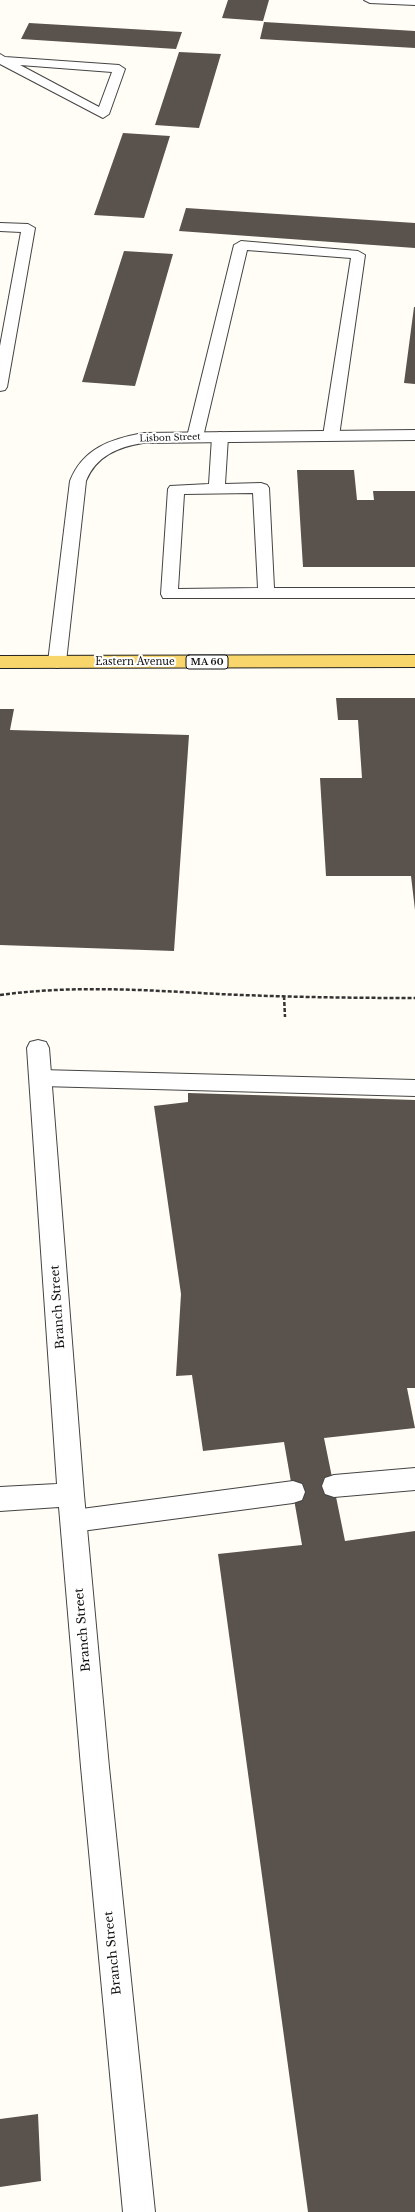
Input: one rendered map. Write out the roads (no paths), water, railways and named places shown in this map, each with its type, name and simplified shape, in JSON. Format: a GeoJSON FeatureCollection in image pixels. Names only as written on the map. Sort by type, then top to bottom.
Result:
{"type":"FeatureCollection","features":[{"type":"Feature","properties":{"kind":"main road","name":"Eastern Avenue"},"geometry":{"type":"LineString","coordinates":[[0,662],[415,661]]}},
{"type":"Feature","properties":{"kind":"street","name":"Lisbon Street"},"geometry":{"type":"LineString","coordinates":[[57,662],[78,480],[85,466],[99,453],[130,440],[195,437],[415,436]]}},
{"type":"Feature","properties":{"kind":"street","name":"Branch Street"},"geometry":{"type":"LineString","coordinates":[[38,1048],[73,1508],[95,1767],[139,2212]]}},
{"type":"Feature","properties":{"kind":"street"},"geometry":{"type":"LineString","coordinates":[[0,1499],[73,1508]]}},
{"type":"Feature","properties":{"kind":"lane"},"geometry":{"type":"LineString","coordinates":[[370,0],[415,2]]}},
{"type":"Feature","properties":{"kind":"lane"},"geometry":{"type":"LineString","coordinates":[[1,59],[72,65],[119,69],[103,114],[1,59]]}},
{"type":"Feature","properties":{"kind":"lane"},"geometry":{"type":"LineString","coordinates":[[0,227],[28,228],[0,387]]}},
{"type":"Feature","properties":{"kind":"lane"},"geometry":{"type":"LineString","coordinates":[[195,437],[241,245],[358,255],[331,436]]}},
{"type":"Feature","properties":{"kind":"lane"},"geometry":{"type":"LineString","coordinates":[[217,488],[220,437]]}},
{"type":"Feature","properties":{"kind":"lane"},"geometry":{"type":"LineString","coordinates":[[266,593],[261,488],[176,489],[169,594],[415,593]]}},
{"type":"Feature","properties":{"kind":"lane"},"geometry":{"type":"LineString","coordinates":[[41,1078],[415,1088]]}},
{"type":"Feature","properties":{"kind":"lane"},"geometry":{"type":"LineString","coordinates":[[334,1486],[415,1478]]}},
{"type":"Feature","properties":{"kind":"lane"},"geometry":{"type":"LineString","coordinates":[[73,1508],[293,1492]]}}]}
